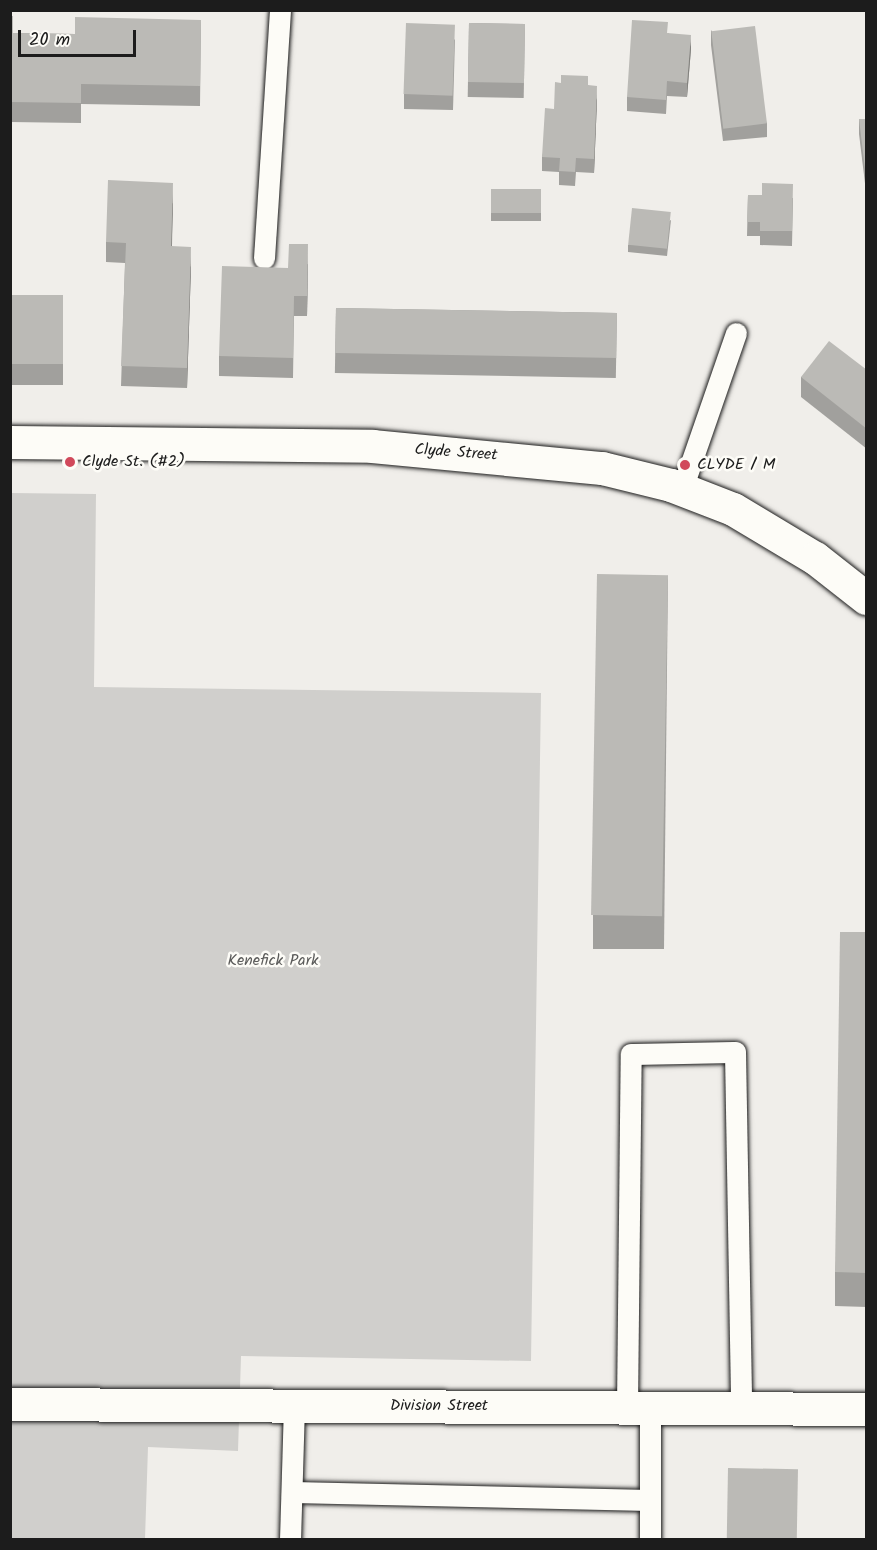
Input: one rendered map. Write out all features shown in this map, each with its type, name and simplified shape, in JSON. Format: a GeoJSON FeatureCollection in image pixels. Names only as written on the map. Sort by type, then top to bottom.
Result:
{"type":"FeatureCollection","features":[{"type":"Feature","properties":{"kind":"street","name":"Clyde Street"},"geometry":{"type":"LineString","coordinates":[[10,442],[372,447],[602,468],[682,489],[775,531],[867,598]]}},
{"type":"Feature","properties":{"kind":"street","name":"Division Street"},"geometry":{"type":"LineString","coordinates":[[10,1404],[867,1409]]}},
{"type":"Feature","properties":{"kind":"lane"},"geometry":{"type":"LineString","coordinates":[[264,258],[280,10]]}},
{"type":"Feature","properties":{"kind":"lane"},"geometry":{"type":"LineString","coordinates":[[682,489],[736,333]]}},
{"type":"Feature","properties":{"kind":"lane"},"geometry":{"type":"LineString","coordinates":[[650,1539],[650,1500],[639,1408],[631,1054],[735,1052],[741,1408]]}},
{"type":"Feature","properties":{"kind":"lane"},"geometry":{"type":"LineString","coordinates":[[290,1539],[294,1405]]}},
{"type":"Feature","properties":{"kind":"lane"},"geometry":{"type":"LineString","coordinates":[[291,1492],[650,1500]]}},
{"type":"Feature","properties":{"kind":"green space","name":"Kenefick Park"},"geometry":{"type":"Polygon","coordinates":[[[11,493],[96,494],[94,687],[541,693],[531,1361],[241,1356],[238,1451],[148,1447],[145,1539],[11,1540],[11,493]]]}},
{"type":"Feature","properties":{"kind":"building"},"geometry":{"type":"Polygon","coordinates":[[[10,16],[13,16],[13,33],[75,34],[75,17],[201,20],[200,86],[81,84],[81,103],[10,102],[10,16]]]}},
{"type":"Feature","properties":{"kind":"building"},"geometry":{"type":"Polygon","coordinates":[[[632,20],[668,22],[667,33],[691,35],[687,83],[667,81],[666,100],[627,97],[632,20]]]}},
{"type":"Feature","properties":{"kind":"building"},"geometry":{"type":"Polygon","coordinates":[[[406,23],[455,25],[452,96],[404,94],[406,23]]]}},
{"type":"Feature","properties":{"kind":"building"},"geometry":{"type":"Polygon","coordinates":[[[469,23],[525,24],[524,83],[468,82],[469,23]]]}},
{"type":"Feature","properties":{"kind":"building"},"geometry":{"type":"Polygon","coordinates":[[[755,26],[767,123],[723,129],[711,31],[755,26]]]}},
{"type":"Feature","properties":{"kind":"building"},"geometry":{"type":"Polygon","coordinates":[[[561,75],[588,76],[588,85],[597,86],[594,159],[576,158],[575,172],[559,171],[560,158],[542,157],[545,108],[554,109],[555,82],[561,83],[561,75]]]}},
{"type":"Feature","properties":{"kind":"building"},"geometry":{"type":"Polygon","coordinates":[[[859,119],[867,119],[867,186],[859,119]]]}},
{"type":"Feature","properties":{"kind":"building"},"geometry":{"type":"Polygon","coordinates":[[[108,180],[173,183],[171,246],[191,247],[187,368],[121,366],[126,243],[106,242],[108,180]]]}},
{"type":"Feature","properties":{"kind":"building"},"geometry":{"type":"Polygon","coordinates":[[[762,183],[793,184],[792,231],[760,231],[760,222],[747,222],[748,195],[762,195],[762,183]]]}},
{"type":"Feature","properties":{"kind":"building"},"geometry":{"type":"Polygon","coordinates":[[[491,189],[541,189],[541,213],[491,213],[491,189]]]}},
{"type":"Feature","properties":{"kind":"building"},"geometry":{"type":"Polygon","coordinates":[[[632,208],[671,212],[667,249],[628,245],[632,208]]]}},
{"type":"Feature","properties":{"kind":"building"},"geometry":{"type":"Polygon","coordinates":[[[289,244],[308,244],[307,296],[294,296],[293,358],[219,356],[222,266],[288,268],[289,244]]]}},
{"type":"Feature","properties":{"kind":"building"},"geometry":{"type":"Polygon","coordinates":[[[10,295],[63,295],[63,364],[10,364],[10,295]]]}},
{"type":"Feature","properties":{"kind":"building"},"geometry":{"type":"Polygon","coordinates":[[[336,308],[617,313],[616,358],[335,353],[336,308]]]}},
{"type":"Feature","properties":{"kind":"building"},"geometry":{"type":"Polygon","coordinates":[[[829,341],[867,370],[867,429],[801,377],[829,341]]]}},
{"type":"Feature","properties":{"kind":"building"},"geometry":{"type":"Polygon","coordinates":[[[597,574],[668,575],[662,916],[591,915],[597,574]]]}},
{"type":"Feature","properties":{"kind":"building"},"geometry":{"type":"Polygon","coordinates":[[[840,932],[867,932],[867,1273],[835,1272],[840,932]]]}},
{"type":"Feature","properties":{"kind":"building"},"geometry":{"type":"Polygon","coordinates":[[[728,1468],[798,1469],[797,1540],[727,1539],[728,1468]]]}},
{"type":"Feature","properties":{"kind":"place","name":"Clyde St. (#2)"},"geometry":{"type":"Point","coordinates":[70,462]}},
{"type":"Feature","properties":{"kind":"place","name":"CLYDE / M"},"geometry":{"type":"Point","coordinates":[685,465]}}]}
